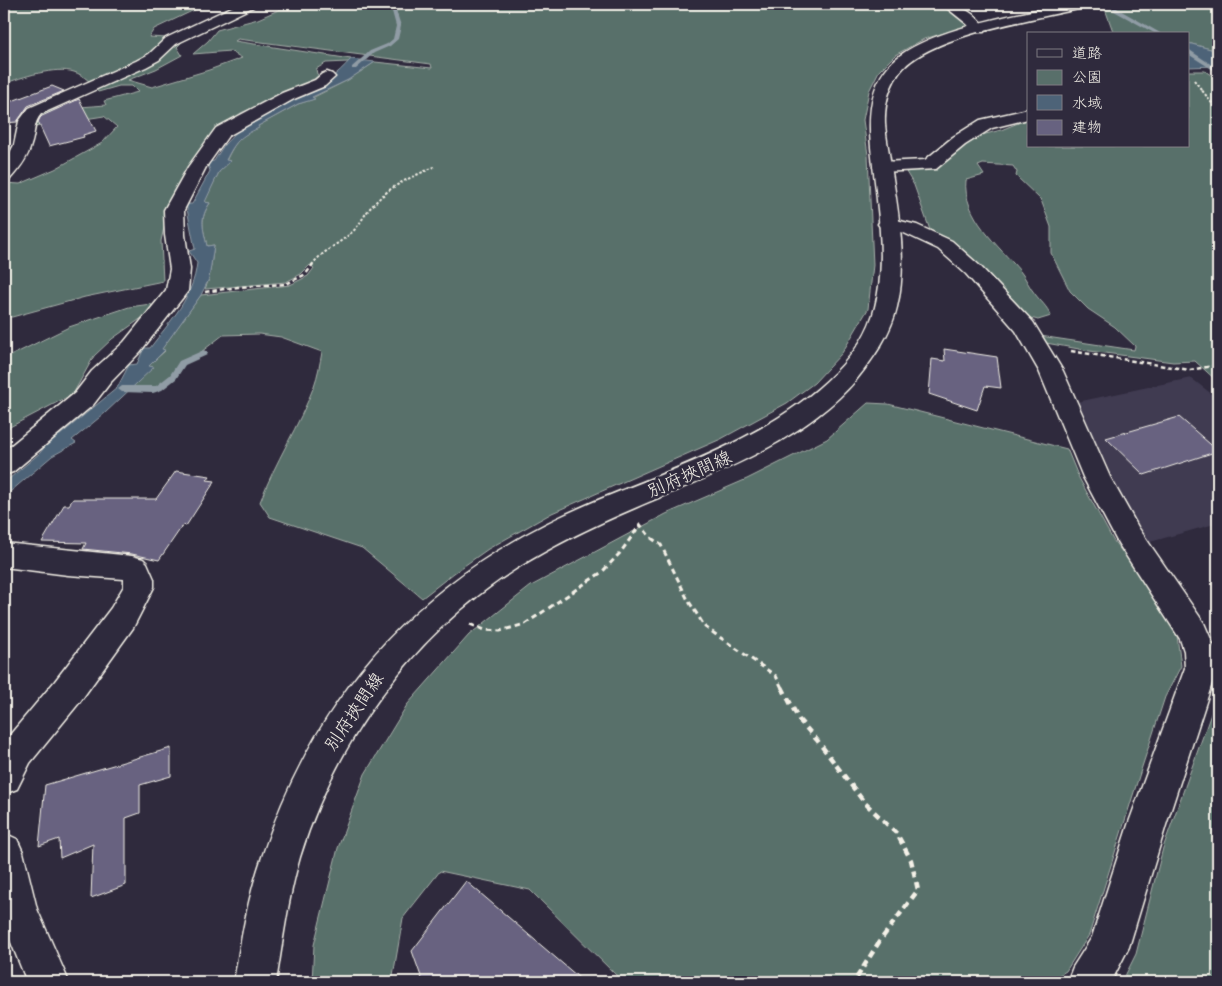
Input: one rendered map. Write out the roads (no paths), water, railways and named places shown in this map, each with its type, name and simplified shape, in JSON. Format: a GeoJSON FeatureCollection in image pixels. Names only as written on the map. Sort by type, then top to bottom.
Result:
{"type":"FeatureCollection","features":[{"type":"Feature","properties":{"kind":"street"},"geometry":{"type":"LineString","coordinates":[[4,176],[20,152],[24,140],[25,125],[35,111],[141,64],[154,56],[171,41],[248,4]]}},
{"type":"Feature","properties":{"kind":"street"},"geometry":{"type":"LineString","coordinates":[[948,4],[972,21],[987,27]]}},
{"type":"Feature","properties":{"kind":"street","name":"別府挾間線"},"geometry":{"type":"LineString","coordinates":[[255,982],[281,858],[296,814],[334,736],[359,696],[388,660],[418,628],[473,583],[520,552],[586,517],[729,456],[771,433],[806,410],[840,382],[865,354],[881,325],[890,296],[888,224],[877,124],[878,106],[883,88],[895,67],[910,55],[933,43],[987,27],[1082,4]]}},
{"type":"Feature","properties":{"kind":"street"},"geometry":{"type":"LineString","coordinates":[[4,465],[84,399],[101,377],[132,348],[177,291],[180,269],[175,235],[174,210],[189,185],[197,166],[222,132],[281,99],[320,83],[327,77]]}},
{"type":"Feature","properties":{"kind":"street"},"geometry":{"type":"LineString","coordinates":[[882,167],[930,165],[959,141],[986,124],[1027,114]]}},
{"type":"Feature","properties":{"kind":"street"},"geometry":{"type":"LineString","coordinates":[[888,224],[910,229],[945,245],[973,270],[1025,327],[1058,386],[1097,478],[1128,535],[1193,633],[1200,651],[1201,668],[1146,826],[1109,947],[1088,982]]}},
{"type":"Feature","properties":{"kind":"street"},"geometry":{"type":"LineString","coordinates":[[4,555],[132,568],[139,579],[139,587],[122,618],[67,692],[18,750],[4,776]]}},
{"type":"Feature","properties":{"kind":"street"},"geometry":{"type":"LineString","coordinates":[[4,852],[18,911],[48,982]]}},
{"type":"Feature","properties":{"kind":"water"},"geometry":{"type":"Polygon","coordinates":[[[1190,44],[1218,51],[1218,66],[1190,67],[1190,44]]]}},
{"type":"Feature","properties":{"kind":"water"},"geometry":{"type":"Polygon","coordinates":[[[351,59],[375,62],[348,80],[312,97],[315,99],[298,104],[258,126],[259,128],[247,134],[235,144],[226,160],[231,161],[219,172],[205,202],[210,203],[203,219],[204,234],[207,246],[214,245],[209,279],[201,295],[162,349],[165,350],[149,366],[154,367],[105,413],[72,440],[76,443],[52,456],[4,497],[4,483],[40,453],[54,434],[60,435],[117,388],[129,365],[137,364],[144,348],[150,348],[180,308],[191,287],[197,263],[189,251],[195,249],[186,204],[192,204],[210,171],[207,162],[214,161],[224,145],[245,123],[249,124],[292,101],[299,94],[304,96],[329,79],[351,59]]]}},
{"type":"Feature","properties":{"kind":"waterway"},"geometry":{"type":"LineString","coordinates":[[354,68],[372,52],[388,45],[395,39],[399,26],[392,4]]}},
{"type":"Feature","properties":{"kind":"waterway"},"geometry":{"type":"LineString","coordinates":[[1112,4],[1116,10],[1156,32]]}},
{"type":"Feature","properties":{"kind":"waterway"},"geometry":{"type":"LineString","coordinates":[[1190,52],[1218,71]]}},
{"type":"Feature","properties":{"kind":"waterway"},"geometry":{"type":"LineString","coordinates":[[122,389],[153,390],[159,388],[173,377],[182,363],[204,353]]}}]}
